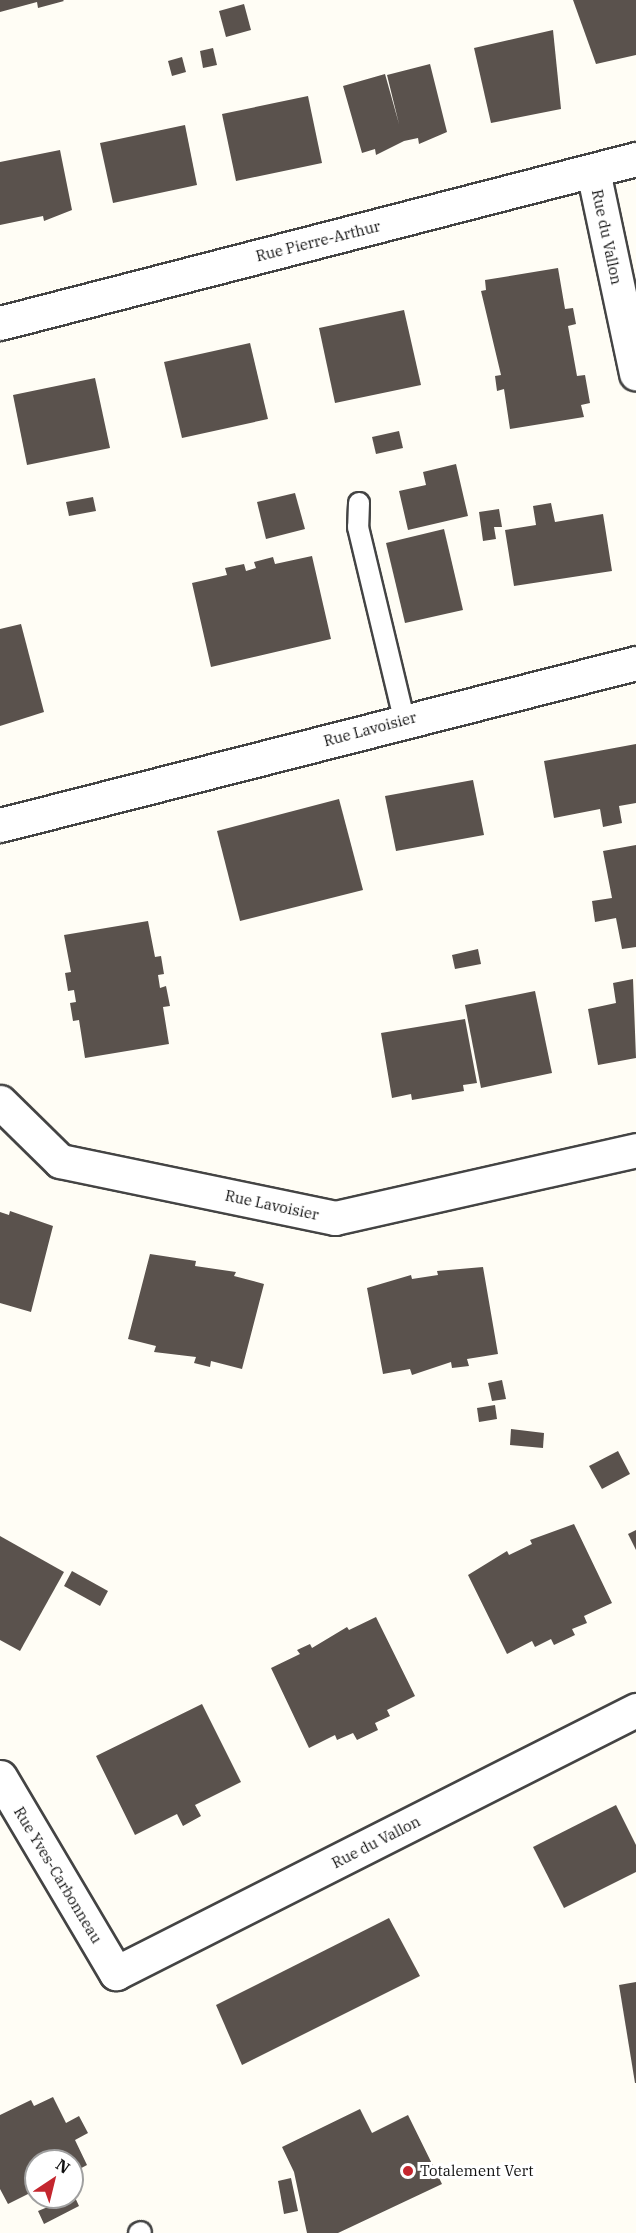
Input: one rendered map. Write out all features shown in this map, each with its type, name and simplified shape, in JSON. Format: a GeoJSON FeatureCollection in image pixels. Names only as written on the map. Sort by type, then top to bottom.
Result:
{"type":"FeatureCollection","features":[{"type":"Feature","properties":{"kind":"street","name":"Rue Pierre-Arthur"},"geometry":{"type":"LineString","coordinates":[[0,323],[636,159]]}},
{"type":"Feature","properties":{"kind":"street","name":"Rue du Vallon"},"geometry":{"type":"LineString","coordinates":[[594,171],[636,373]]}},
{"type":"Feature","properties":{"kind":"street","name":"Rue Lavoisier"},"geometry":{"type":"LineString","coordinates":[[0,825],[404,719],[636,663]]}},
{"type":"Feature","properties":{"kind":"street","name":"Rue Lavoisier"},"geometry":{"type":"LineString","coordinates":[[0,1102],[60,1161],[335,1218],[636,1150]]}},
{"type":"Feature","properties":{"kind":"street","name":"Rue du Vallon"},"geometry":{"type":"LineString","coordinates":[[116,1973],[636,1710]]}},
{"type":"Feature","properties":{"kind":"street","name":"Rue Yves-Carbonneau"},"geometry":{"type":"LineString","coordinates":[[0,1777],[116,1973]]}},
{"type":"Feature","properties":{"kind":"lane"},"geometry":{"type":"LineString","coordinates":[[359,503],[358,527],[404,719]]}},
{"type":"Feature","properties":{"kind":"building"},"geometry":{"type":"Polygon","coordinates":[[[0,0],[64,1],[38,8],[37,2],[0,12],[0,0]]]}},
{"type":"Feature","properties":{"kind":"building"},"geometry":{"type":"Polygon","coordinates":[[[573,0],[636,0],[636,55],[596,64],[573,0]]]}},
{"type":"Feature","properties":{"kind":"building"},"geometry":{"type":"Polygon","coordinates":[[[244,4],[251,30],[226,37],[219,11],[244,4]]]}},
{"type":"Feature","properties":{"kind":"building"},"geometry":{"type":"Polygon","coordinates":[[[553,30],[561,109],[491,123],[474,48],[553,30]]]}},
{"type":"Feature","properties":{"kind":"building"},"geometry":{"type":"Polygon","coordinates":[[[213,48],[217,65],[203,68],[200,51],[213,48]]]}},
{"type":"Feature","properties":{"kind":"building"},"geometry":{"type":"Polygon","coordinates":[[[182,57],[186,72],[172,76],[168,61],[182,57]]]}},
{"type":"Feature","properties":{"kind":"building"},"geometry":{"type":"Polygon","coordinates":[[[430,64],[447,132],[419,144],[418,138],[404,141],[376,155],[375,149],[362,153],[343,86],[385,74],[399,124],[387,75],[430,64]]]}},
{"type":"Feature","properties":{"kind":"building"},"geometry":{"type":"Polygon","coordinates":[[[308,96],[322,163],[236,181],[222,114],[308,96]]]}},
{"type":"Feature","properties":{"kind":"building"},"geometry":{"type":"Polygon","coordinates":[[[185,125],[197,185],[113,203],[100,143],[185,125]]]}},
{"type":"Feature","properties":{"kind":"building"},"geometry":{"type":"Polygon","coordinates":[[[60,150],[72,210],[44,221],[43,216],[0,225],[0,162],[60,150]]]}},
{"type":"Feature","properties":{"kind":"building"},"geometry":{"type":"Polygon","coordinates":[[[558,268],[565,309],[573,308],[576,324],[568,326],[577,376],[585,375],[590,403],[581,405],[584,417],[510,429],[504,389],[497,391],[495,376],[501,375],[481,291],[486,290],[485,280],[558,268]]]}},
{"type":"Feature","properties":{"kind":"building"},"geometry":{"type":"Polygon","coordinates":[[[404,310],[421,385],[335,403],[319,328],[404,310]]]}},
{"type":"Feature","properties":{"kind":"building"},"geometry":{"type":"Polygon","coordinates":[[[250,343],[268,419],[182,438],[164,362],[250,343]]]}},
{"type":"Feature","properties":{"kind":"building"},"geometry":{"type":"Polygon","coordinates":[[[95,378],[110,448],[27,465],[13,395],[95,378]]]}},
{"type":"Feature","properties":{"kind":"building"},"geometry":{"type":"Polygon","coordinates":[[[399,431],[403,448],[376,454],[372,437],[399,431]]]}},
{"type":"Feature","properties":{"kind":"building"},"geometry":{"type":"Polygon","coordinates":[[[456,464],[468,516],[408,530],[399,491],[426,485],[423,472],[456,464]]]}},
{"type":"Feature","properties":{"kind":"building"},"geometry":{"type":"Polygon","coordinates":[[[295,493],[305,529],[266,539],[257,502],[295,493]]]}},
{"type":"Feature","properties":{"kind":"building"},"geometry":{"type":"Polygon","coordinates":[[[93,497],[96,511],[69,516],[66,502],[93,497]]]}},
{"type":"Feature","properties":{"kind":"building"},"geometry":{"type":"Polygon","coordinates":[[[551,503],[555,522],[603,514],[612,571],[514,586],[505,530],[536,525],[533,506],[551,503]]]}},
{"type":"Feature","properties":{"kind":"building"},"geometry":{"type":"Polygon","coordinates":[[[499,509],[502,527],[494,527],[496,539],[483,541],[479,512],[499,509]]]}},
{"type":"Feature","properties":{"kind":"building"},"geometry":{"type":"Polygon","coordinates":[[[444,529],[463,610],[405,623],[386,543],[444,529]]]}},
{"type":"Feature","properties":{"kind":"building"},"geometry":{"type":"Polygon","coordinates":[[[312,556],[331,639],[211,667],[192,583],[227,575],[225,568],[244,564],[246,571],[256,568],[254,562],[273,557],[275,564],[312,556]]]}},
{"type":"Feature","properties":{"kind":"building"},"geometry":{"type":"Polygon","coordinates":[[[21,624],[44,712],[0,726],[0,629],[21,624]]]}},
{"type":"Feature","properties":{"kind":"building"},"geometry":{"type":"Polygon","coordinates":[[[636,744],[636,803],[619,806],[622,823],[603,827],[600,809],[554,818],[544,761],[636,744]]]}},
{"type":"Feature","properties":{"kind":"building"},"geometry":{"type":"Polygon","coordinates":[[[473,780],[484,835],[396,851],[385,796],[473,780]]]}},
{"type":"Feature","properties":{"kind":"building"},"geometry":{"type":"Polygon","coordinates":[[[339,799],[363,890],[240,921],[217,831],[339,799]]]}},
{"type":"Feature","properties":{"kind":"building"},"geometry":{"type":"Polygon","coordinates":[[[636,845],[636,947],[622,949],[616,918],[595,922],[592,901],[612,898],[603,851],[636,845]]]}},
{"type":"Feature","properties":{"kind":"building"},"geometry":{"type":"Polygon","coordinates":[[[148,921],[155,957],[161,956],[164,974],[158,975],[160,988],[166,986],[170,1006],[163,1007],[169,1044],[85,1058],[79,1020],[73,1021],[70,1003],[76,1002],[74,990],[68,991],[65,973],[71,972],[64,935],[148,921]]]}},
{"type":"Feature","properties":{"kind":"building"},"geometry":{"type":"Polygon","coordinates":[[[478,949],[481,964],[455,969],[452,955],[478,949]]]}},
{"type":"Feature","properties":{"kind":"building"},"geometry":{"type":"Polygon","coordinates":[[[633,979],[636,1058],[598,1065],[588,1009],[616,1003],[613,983],[633,979]]]}},
{"type":"Feature","properties":{"kind":"building"},"geometry":{"type":"Polygon","coordinates":[[[535,991],[552,1073],[481,1088],[465,1005],[535,991]]]}},
{"type":"Feature","properties":{"kind":"building"},"geometry":{"type":"Polygon","coordinates":[[[465,1019],[477,1083],[463,1085],[464,1091],[412,1100],[411,1094],[392,1098],[381,1033],[465,1019]]]}},
{"type":"Feature","properties":{"kind":"building"},"geometry":{"type":"Polygon","coordinates":[[[10,1211],[53,1226],[31,1312],[0,1303],[0,1212],[9,1215],[10,1211]]]}},
{"type":"Feature","properties":{"kind":"building"},"geometry":{"type":"Polygon","coordinates":[[[150,1254],[196,1261],[195,1266],[236,1272],[234,1276],[264,1284],[242,1369],[211,1361],[210,1367],[194,1363],[196,1357],[154,1352],[156,1346],[128,1339],[150,1254]]]}},
{"type":"Feature","properties":{"kind":"building"},"geometry":{"type":"Polygon","coordinates":[[[483,1267],[498,1354],[467,1359],[469,1366],[452,1368],[451,1362],[412,1375],[410,1369],[383,1374],[367,1288],[411,1275],[412,1279],[438,1275],[437,1271],[483,1267]]]}},
{"type":"Feature","properties":{"kind":"building"},"geometry":{"type":"Polygon","coordinates":[[[502,1380],[506,1399],[492,1401],[488,1383],[502,1380]]]}},
{"type":"Feature","properties":{"kind":"building"},"geometry":{"type":"Polygon","coordinates":[[[495,1405],[497,1419],[479,1422],[477,1408],[495,1405]]]}},
{"type":"Feature","properties":{"kind":"building"},"geometry":{"type":"Polygon","coordinates":[[[511,1429],[544,1433],[543,1448],[510,1445],[511,1429]]]}},
{"type":"Feature","properties":{"kind":"building"},"geometry":{"type":"Polygon","coordinates":[[[618,1451],[630,1474],[602,1489],[589,1466],[618,1451]]]}},
{"type":"Feature","properties":{"kind":"building"},"geometry":{"type":"Polygon","coordinates":[[[574,1524],[612,1603],[584,1616],[587,1623],[572,1629],[575,1635],[554,1645],[551,1639],[535,1647],[532,1641],[507,1654],[468,1575],[507,1551],[509,1555],[532,1544],[530,1540],[574,1524]]]}},
{"type":"Feature","properties":{"kind":"building"},"geometry":{"type":"Polygon","coordinates":[[[636,1530],[636,1550],[628,1534],[636,1530]]]}},
{"type":"Feature","properties":{"kind":"building"},"geometry":{"type":"Polygon","coordinates":[[[0,1536],[64,1572],[20,1651],[0,1640],[0,1536]]]}},
{"type":"Feature","properties":{"kind":"building"},"geometry":{"type":"Polygon","coordinates":[[[72,1571],[108,1591],[100,1606],[64,1586],[72,1571]]]}},
{"type":"Feature","properties":{"kind":"building"},"geometry":{"type":"Polygon","coordinates":[[[376,1617],[415,1696],[387,1710],[390,1716],[375,1723],[378,1730],[357,1740],[353,1733],[337,1740],[335,1735],[309,1748],[271,1668],[300,1654],[297,1650],[310,1644],[312,1648],[347,1627],[349,1630],[376,1617]]]}},
{"type":"Feature","properties":{"kind":"building"},"geometry":{"type":"Polygon","coordinates":[[[202,1704],[241,1782],[195,1805],[201,1816],[183,1826],[177,1814],[135,1835],[96,1756],[202,1704]]]}},
{"type":"Feature","properties":{"kind":"building"},"geometry":{"type":"Polygon","coordinates":[[[616,1805],[636,1845],[636,1872],[564,1908],[533,1847],[616,1805]]]}},
{"type":"Feature","properties":{"kind":"building"},"geometry":{"type":"Polygon","coordinates":[[[389,1918],[420,1976],[242,2065],[216,2005],[389,1918]]]}},
{"type":"Feature","properties":{"kind":"building"},"geometry":{"type":"Polygon","coordinates":[[[636,1982],[636,2083],[635,2083],[619,1985],[636,1982]]]}},
{"type":"Feature","properties":{"kind":"building"},"geometry":{"type":"Polygon","coordinates":[[[53,2097],[66,2123],[79,2116],[88,2133],[75,2140],[79,2149],[24,2149],[24,2196],[8,2204],[0,2189],[0,2115],[31,2100],[34,2106],[53,2097]]]}},
{"type":"Feature","properties":{"kind":"building"},"geometry":{"type":"Polygon","coordinates":[[[360,2109],[372,2133],[408,2115],[442,2184],[338,2233],[307,2233],[294,2172],[282,2147],[360,2109]]]}},
{"type":"Feature","properties":{"kind":"building"},"geometry":{"type":"Polygon","coordinates":[[[291,2178],[298,2211],[284,2214],[278,2181],[291,2178]]]}},
{"type":"Feature","properties":{"kind":"building"},"geometry":{"type":"Polygon","coordinates":[[[43,2209],[73,2209],[44,2224],[38,2211],[43,2209]]]}},
{"type":"Feature","properties":{"kind":"place","name":"Totalement Vert"},"geometry":{"type":"Point","coordinates":[408,2171]}}]}
